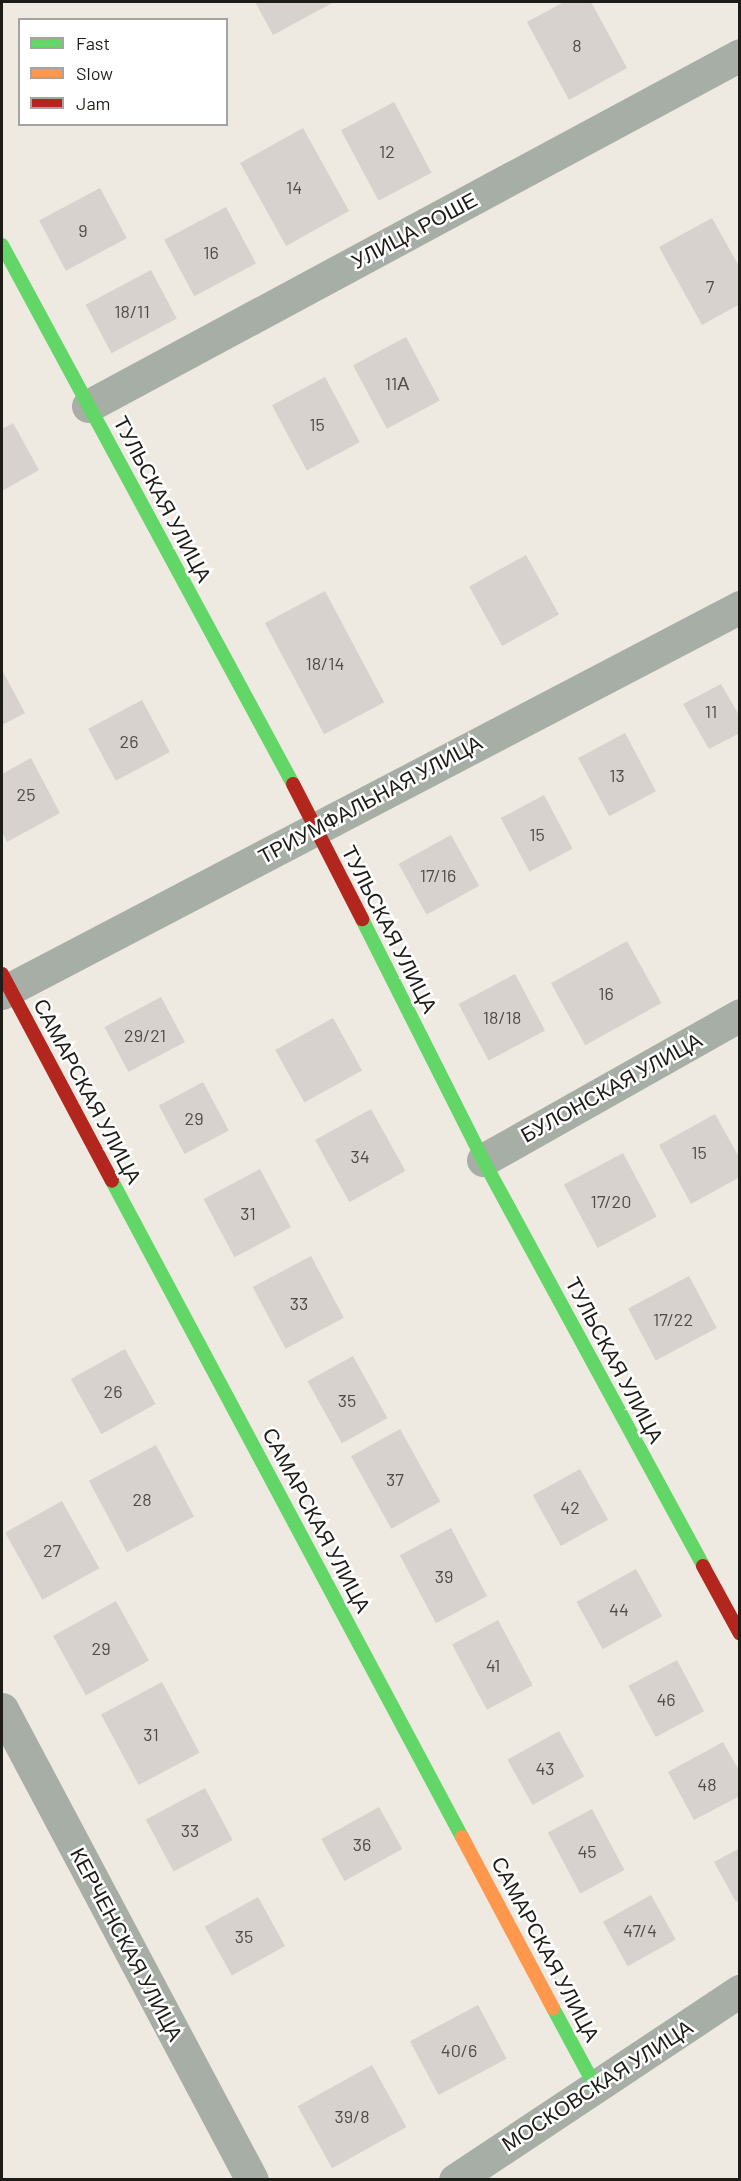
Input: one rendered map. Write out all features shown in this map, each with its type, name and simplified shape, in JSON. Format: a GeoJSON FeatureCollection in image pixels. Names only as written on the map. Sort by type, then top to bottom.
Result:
{"type":"FeatureCollection","features":[{"type":"Feature","properties":{"kind":"street","name":"УЛИЦА РОШЕ"},"geometry":{"type":"LineString","coordinates":[[88,406],[740,55]]}},
{"type":"Feature","properties":{"kind":"street","name":"ТУЛЬСКАЯ УЛИЦА"},"geometry":{"type":"LineString","coordinates":[[2,245],[316,827],[483,1160],[740,1634]]}},
{"type":"Feature","properties":{"kind":"street","name":"ТРИУМФАЛЬНАЯ УЛИЦА"},"geometry":{"type":"LineString","coordinates":[[4,985],[316,827],[740,607]]}},
{"type":"Feature","properties":{"kind":"street","name":"САМАРСКАЯ УЛИЦА"},"geometry":{"type":"LineString","coordinates":[[4,985],[595,2086]]}},
{"type":"Feature","properties":{"kind":"street","name":"БУЛОНСКАЯ УЛИЦА"},"geometry":{"type":"LineString","coordinates":[[483,1160],[740,1015]]}},
{"type":"Feature","properties":{"kind":"street","name":"КЕРЧЕНСКАЯ УЛИЦА"},"geometry":{"type":"LineString","coordinates":[[2,1710],[252,2180]]}},
{"type":"Feature","properties":{"kind":"street","name":"МОСКОВСКАЯ УЛИЦА"},"geometry":{"type":"LineString","coordinates":[[455,2180],[740,1991]]}},
{"type":"Feature","properties":{"kind":"building"},"geometry":{"type":"Polygon","coordinates":[[[255,2],[334,2],[273,35],[255,2]]]}},
{"type":"Feature","properties":{"kind":"building"},"geometry":{"type":"Polygon","coordinates":[[[564,2],[591,2],[627,68],[569,100],[527,22],[564,2]]]}},
{"type":"Feature","properties":{"kind":"building"},"geometry":{"type":"Polygon","coordinates":[[[394,102],[432,173],[379,201],[341,130],[394,102]]]}},
{"type":"Feature","properties":{"kind":"building"},"geometry":{"type":"Polygon","coordinates":[[[303,128],[349,211],[286,246],[240,163],[303,128]]]}},
{"type":"Feature","properties":{"kind":"building"},"geometry":{"type":"Polygon","coordinates":[[[100,188],[127,238],[66,271],[39,220],[100,188]]]}},
{"type":"Feature","properties":{"kind":"building"},"geometry":{"type":"Polygon","coordinates":[[[226,207],[256,264],[194,296],[164,240],[226,207]]]}},
{"type":"Feature","properties":{"kind":"building"},"geometry":{"type":"Polygon","coordinates":[[[712,218],[740,268],[740,304],[702,325],[659,247],[712,218]]]}},
{"type":"Feature","properties":{"kind":"building"},"geometry":{"type":"Polygon","coordinates":[[[151,270],[177,319],[111,353],[86,305],[151,270]]]}},
{"type":"Feature","properties":{"kind":"building"},"geometry":{"type":"Polygon","coordinates":[[[406,337],[440,401],[387,429],[353,365],[406,337]]]}},
{"type":"Feature","properties":{"kind":"building"},"geometry":{"type":"Polygon","coordinates":[[[325,377],[360,442],[307,471],[272,405],[325,377]]]}},
{"type":"Feature","properties":{"kind":"building"},"geometry":{"type":"Polygon","coordinates":[[[13,423],[39,470],[2,491],[2,429],[13,423]]]}},
{"type":"Feature","properties":{"kind":"building"},"geometry":{"type":"Polygon","coordinates":[[[526,555],[559,614],[502,646],[469,587],[526,555]]]}},
{"type":"Feature","properties":{"kind":"building"},"geometry":{"type":"Polygon","coordinates":[[[325,591],[384,702],[324,734],[265,623],[325,591]]]}},
{"type":"Feature","properties":{"kind":"building"},"geometry":{"type":"Polygon","coordinates":[[[2,670],[25,713],[2,725],[2,670]]]}},
{"type":"Feature","properties":{"kind":"building"},"geometry":{"type":"Polygon","coordinates":[[[721,684],[740,717],[740,733],[709,749],[683,704],[721,684]]]}},
{"type":"Feature","properties":{"kind":"building"},"geometry":{"type":"Polygon","coordinates":[[[142,700],[170,752],[116,781],[88,729],[142,700]]]}},
{"type":"Feature","properties":{"kind":"building"},"geometry":{"type":"Polygon","coordinates":[[[625,733],[656,791],[609,816],[578,758],[625,733]]]}},
{"type":"Feature","properties":{"kind":"building"},"geometry":{"type":"Polygon","coordinates":[[[31,758],[60,813],[7,842],[2,832],[2,774],[31,758]]]}},
{"type":"Feature","properties":{"kind":"building"},"geometry":{"type":"Polygon","coordinates":[[[544,795],[573,849],[529,872],[501,818],[544,795]]]}},
{"type":"Feature","properties":{"kind":"building"},"geometry":{"type":"Polygon","coordinates":[[[451,835],[479,886],[427,915],[399,864],[451,835]]]}},
{"type":"Feature","properties":{"kind":"building"},"geometry":{"type":"Polygon","coordinates":[[[627,941],[661,1003],[585,1045],[551,983],[627,941]]]}},
{"type":"Feature","properties":{"kind":"building"},"geometry":{"type":"Polygon","coordinates":[[[515,974],[545,1031],[489,1061],[458,1004],[515,974]]]}},
{"type":"Feature","properties":{"kind":"building"},"geometry":{"type":"Polygon","coordinates":[[[161,997],[185,1042],[128,1072],[104,1027],[161,997]]]}},
{"type":"Feature","properties":{"kind":"building"},"geometry":{"type":"Polygon","coordinates":[[[333,1018],[362,1070],[304,1102],[275,1050],[333,1018]]]}},
{"type":"Feature","properties":{"kind":"building"},"geometry":{"type":"Polygon","coordinates":[[[203,1082],[229,1131],[185,1154],[159,1105],[203,1082]]]}},
{"type":"Feature","properties":{"kind":"building"},"geometry":{"type":"Polygon","coordinates":[[[371,1109],[405,1171],[349,1202],[315,1140],[371,1109]]]}},
{"type":"Feature","properties":{"kind":"building"},"geometry":{"type":"Polygon","coordinates":[[[715,1114],[740,1159],[740,1177],[691,1204],[659,1145],[715,1114]]]}},
{"type":"Feature","properties":{"kind":"building"},"geometry":{"type":"Polygon","coordinates":[[[623,1153],[657,1217],[598,1248],[564,1184],[623,1153]]]}},
{"type":"Feature","properties":{"kind":"building"},"geometry":{"type":"Polygon","coordinates":[[[260,1169],[291,1227],[234,1257],[203,1199],[260,1169]]]}},
{"type":"Feature","properties":{"kind":"building"},"geometry":{"type":"Polygon","coordinates":[[[311,1256],[344,1318],[286,1349],[253,1287],[311,1256]]]}},
{"type":"Feature","properties":{"kind":"building"},"geometry":{"type":"Polygon","coordinates":[[[689,1276],[717,1328],[656,1360],[628,1308],[689,1276]]]}},
{"type":"Feature","properties":{"kind":"building"},"geometry":{"type":"Polygon","coordinates":[[[125,1349],[156,1404],[101,1434],[71,1379],[125,1349]]]}},
{"type":"Feature","properties":{"kind":"building"},"geometry":{"type":"Polygon","coordinates":[[[353,1356],[387,1418],[342,1443],[308,1381],[353,1356]]]}},
{"type":"Feature","properties":{"kind":"building"},"geometry":{"type":"Polygon","coordinates":[[[400,1429],[440,1502],[391,1529],[351,1456],[400,1429]]]}},
{"type":"Feature","properties":{"kind":"building"},"geometry":{"type":"Polygon","coordinates":[[[156,1445],[194,1517],[127,1552],[89,1481],[156,1445]]]}},
{"type":"Feature","properties":{"kind":"building"},"geometry":{"type":"Polygon","coordinates":[[[580,1469],[608,1520],[561,1546],[533,1495],[580,1469]]]}},
{"type":"Feature","properties":{"kind":"building"},"geometry":{"type":"Polygon","coordinates":[[[62,1501],[99,1568],[42,1600],[5,1533],[62,1501]]]}},
{"type":"Feature","properties":{"kind":"building"},"geometry":{"type":"Polygon","coordinates":[[[451,1528],[487,1596],[436,1623],[400,1555],[451,1528]]]}},
{"type":"Feature","properties":{"kind":"building"},"geometry":{"type":"Polygon","coordinates":[[[636,1569],[662,1616],[603,1649],[577,1602],[636,1569]]]}},
{"type":"Feature","properties":{"kind":"building"},"geometry":{"type":"Polygon","coordinates":[[[116,1601],[149,1660],[86,1695],[53,1636],[116,1601]]]}},
{"type":"Feature","properties":{"kind":"building"},"geometry":{"type":"Polygon","coordinates":[[[498,1620],[533,1685],[487,1710],[452,1644],[498,1620]]]}},
{"type":"Feature","properties":{"kind":"building"},"geometry":{"type":"Polygon","coordinates":[[[677,1660],[704,1711],[656,1737],[628,1686],[677,1660]]]}},
{"type":"Feature","properties":{"kind":"building"},"geometry":{"type":"Polygon","coordinates":[[[162,1682],[200,1753],[139,1785],[101,1714],[162,1682]]]}},
{"type":"Feature","properties":{"kind":"building"},"geometry":{"type":"Polygon","coordinates":[[[559,1731],[584,1776],[533,1805],[507,1760],[559,1731]]]}},
{"type":"Feature","properties":{"kind":"building"},"geometry":{"type":"Polygon","coordinates":[[[723,1742],[740,1772],[740,1796],[694,1820],[668,1772],[723,1742]]]}},
{"type":"Feature","properties":{"kind":"building"},"geometry":{"type":"Polygon","coordinates":[[[205,1788],[233,1840],[174,1872],[146,1819],[205,1788]]]}},
{"type":"Feature","properties":{"kind":"building"},"geometry":{"type":"Polygon","coordinates":[[[379,1807],[402,1849],[345,1881],[321,1839],[379,1807]]]}},
{"type":"Feature","properties":{"kind":"building"},"geometry":{"type":"Polygon","coordinates":[[[592,1809],[624,1870],[580,1893],[548,1832],[592,1809]]]}},
{"type":"Feature","properties":{"kind":"building"},"geometry":{"type":"Polygon","coordinates":[[[740,1848],[740,1900],[736,1902],[714,1862],[740,1848]]]}},
{"type":"Feature","properties":{"kind":"building"},"geometry":{"type":"Polygon","coordinates":[[[651,1895],[676,1940],[628,1966],[603,1922],[651,1895]]]}},
{"type":"Feature","properties":{"kind":"building"},"geometry":{"type":"Polygon","coordinates":[[[258,1897],[285,1946],[232,1976],[205,1927],[258,1897]]]}},
{"type":"Feature","properties":{"kind":"building"},"geometry":{"type":"Polygon","coordinates":[[[478,2005],[507,2059],[439,2095],[410,2041],[478,2005]]]}},
{"type":"Feature","properties":{"kind":"building"},"geometry":{"type":"Polygon","coordinates":[[[372,2065],[406,2127],[332,2168],[298,2106],[372,2065]]]}},
{"type":"Feature","properties":{"kind":"traffic: fast"},"geometry":{"type":"LineString","coordinates":[[2,245],[293,784]]}},
{"type":"Feature","properties":{"kind":"traffic: fast"},"geometry":{"type":"LineString","coordinates":[[362,919],[483,1160],[703,1566]]}},
{"type":"Feature","properties":{"kind":"traffic: fast"},"geometry":{"type":"LineString","coordinates":[[112,1181],[462,1837]]}},
{"type":"Feature","properties":{"kind":"traffic: fast"},"geometry":{"type":"LineString","coordinates":[[553,2008],[595,2086]]}},
{"type":"Feature","properties":{"kind":"traffic: slow"},"geometry":{"type":"LineString","coordinates":[[462,1837],[553,2008]]}},
{"type":"Feature","properties":{"kind":"traffic: jam"},"geometry":{"type":"LineString","coordinates":[[293,784],[362,919]]}},
{"type":"Feature","properties":{"kind":"traffic: jam"},"geometry":{"type":"LineString","coordinates":[[2,974],[112,1181]]}},
{"type":"Feature","properties":{"kind":"traffic: jam"},"geometry":{"type":"LineString","coordinates":[[703,1566],[740,1634]]}}]}
